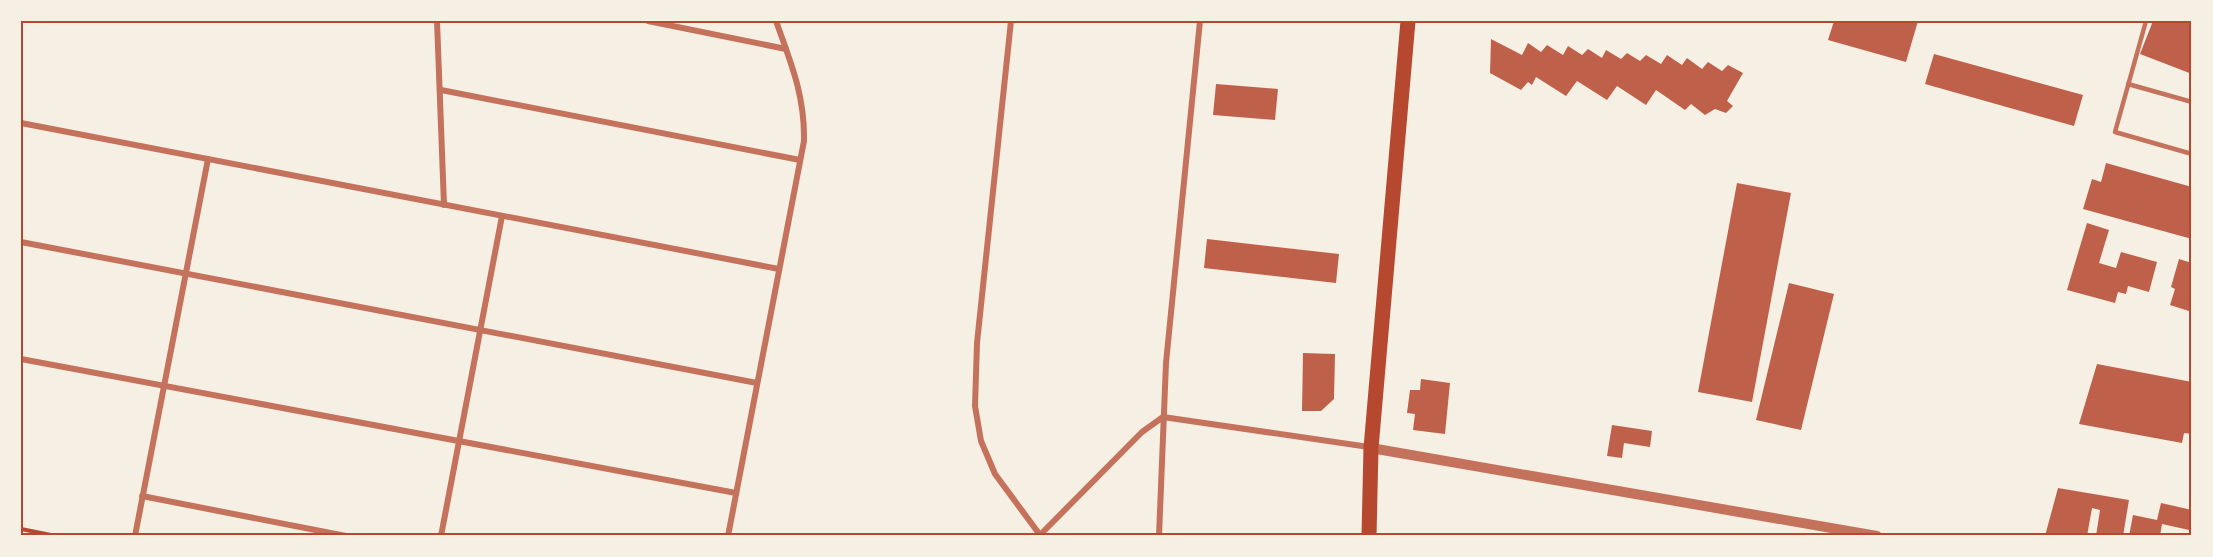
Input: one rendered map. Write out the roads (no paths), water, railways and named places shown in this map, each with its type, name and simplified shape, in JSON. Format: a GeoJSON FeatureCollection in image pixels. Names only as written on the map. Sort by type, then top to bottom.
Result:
{"type":"FeatureCollection","features":[{"type":"Feature","properties":{"kind":"main road"},"geometry":{"type":"LineString","coordinates":[[1370,536],[1371,448],[1408,21]]}},
{"type":"Feature","properties":{"kind":"street"},"geometry":{"type":"LineString","coordinates":[[437,21],[444,205]]}},
{"type":"Feature","properties":{"kind":"street"},"geometry":{"type":"LineString","coordinates":[[648,21],[786,49]]}},
{"type":"Feature","properties":{"kind":"street"},"geometry":{"type":"LineString","coordinates":[[728,536],[804,141],[803,106],[796,76],[776,21]]}},
{"type":"Feature","properties":{"kind":"street"},"geometry":{"type":"LineString","coordinates":[[1011,21],[977,343],[975,406],[981,441],[995,474],[1039,536],[1142,432],[1163,417],[1371,448],[1877,536]]}},
{"type":"Feature","properties":{"kind":"street"},"geometry":{"type":"LineString","coordinates":[[1159,536],[1166,363],[1200,21]]}},
{"type":"Feature","properties":{"kind":"street"},"geometry":{"type":"LineString","coordinates":[[441,90],[801,160]]}},
{"type":"Feature","properties":{"kind":"street"},"geometry":{"type":"LineString","coordinates":[[21,123],[779,269]]}},
{"type":"Feature","properties":{"kind":"street"},"geometry":{"type":"LineString","coordinates":[[135,536],[208,159]]}},
{"type":"Feature","properties":{"kind":"street"},"geometry":{"type":"LineString","coordinates":[[441,536],[502,216]]}},
{"type":"Feature","properties":{"kind":"street"},"geometry":{"type":"LineString","coordinates":[[21,242],[757,383]]}},
{"type":"Feature","properties":{"kind":"street"},"geometry":{"type":"LineString","coordinates":[[21,358],[736,494]]}},
{"type":"Feature","properties":{"kind":"street"},"geometry":{"type":"LineString","coordinates":[[142,496],[346,536]]}},
{"type":"Feature","properties":{"kind":"lane"},"geometry":{"type":"LineString","coordinates":[[2146,21],[2115,132],[2192,154]]}},
{"type":"Feature","properties":{"kind":"lane"},"geometry":{"type":"LineString","coordinates":[[2128,84],[2192,102]]}}]}
